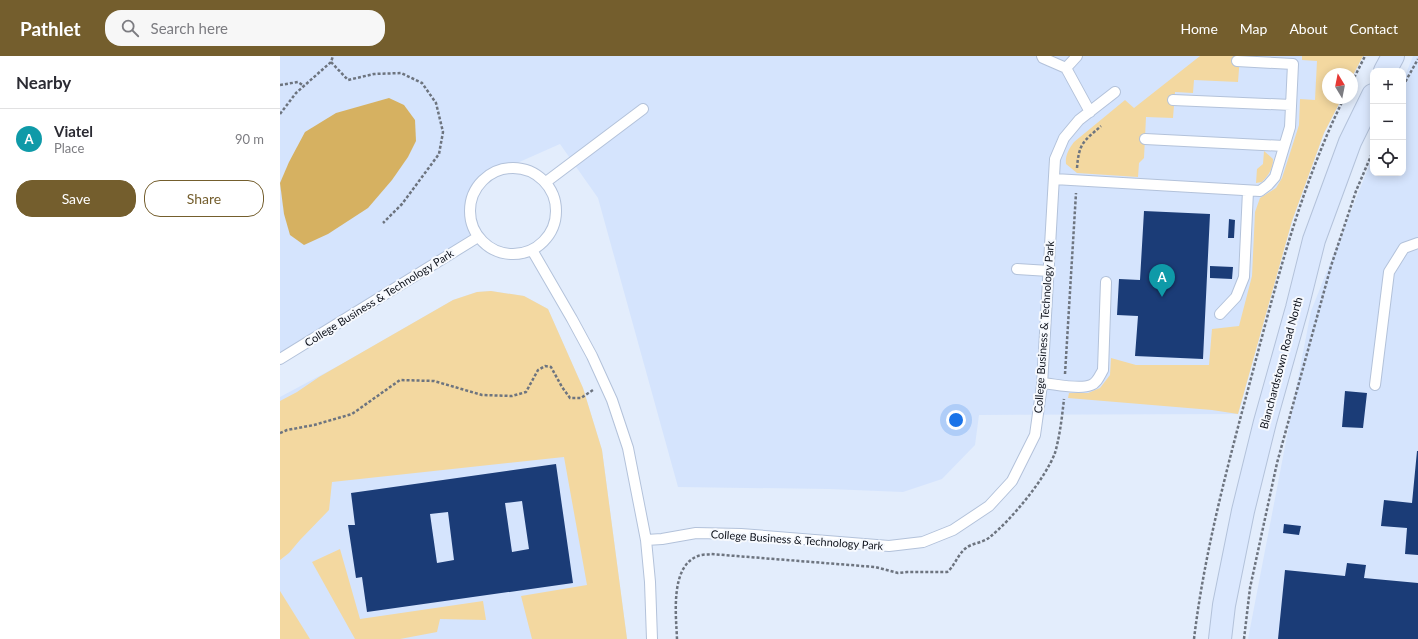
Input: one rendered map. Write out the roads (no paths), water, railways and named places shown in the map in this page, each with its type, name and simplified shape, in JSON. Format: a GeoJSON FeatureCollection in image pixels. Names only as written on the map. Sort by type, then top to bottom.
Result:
{"type":"FeatureCollection","features":[{"type":"Feature","properties":{"kind":"main road"},"geometry":{"type":"LineString","coordinates":[[1387,68],[1393,56]]}},
{"type":"Feature","properties":{"kind":"main road","name":"Blanchardstown Road North"},"geometry":{"type":"LineString","coordinates":[[1220,639],[1224,606],[1243,511],[1265,422],[1297,308],[1314,240],[1350,142],[1370,101]]}},
{"type":"Feature","properties":{"kind":"lane"},"geometry":{"type":"LineString","coordinates":[[1042,56],[1043,58],[1066,68],[1090,112]]}},
{"type":"Feature","properties":{"kind":"lane"},"geometry":{"type":"LineString","coordinates":[[1066,68],[1077,56]]}},
{"type":"Feature","properties":{"kind":"lane"},"geometry":{"type":"LineString","coordinates":[[1054,179],[1260,191],[1275,178],[1290,127],[1293,64],[1237,60]]}},
{"type":"Feature","properties":{"kind":"lane","name":"College Business & Technology Park"},"geometry":{"type":"LineString","coordinates":[[646,540],[662,539],[696,533],[741,534],[889,546],[923,542],[953,530],[989,506],[1012,481],[1035,435],[1042,383],[1055,159],[1064,138],[1079,120],[1115,92]]}},
{"type":"Feature","properties":{"kind":"lane"},"geometry":{"type":"LineString","coordinates":[[1173,100],[1291,105]]}},
{"type":"Feature","properties":{"kind":"lane"},"geometry":{"type":"LineString","coordinates":[[546,182],[643,109]]}},
{"type":"Feature","properties":{"kind":"lane"},"geometry":{"type":"LineString","coordinates":[[1145,139],[1284,146]]}},
{"type":"Feature","properties":{"kind":"lane"},"geometry":{"type":"LineString","coordinates":[[517,167],[527,169],[537,174],[546,182],[553,194],[556,207],[556,220],[551,232],[543,243],[532,250],[518,254],[502,254],[489,247],[478,237],[471,225],[469,212],[470,199],[476,186],[485,177],[495,170],[517,167]]}},
{"type":"Feature","properties":{"kind":"lane"},"geometry":{"type":"LineString","coordinates":[[1220,314],[1236,297],[1244,277],[1248,191]]}},
{"type":"Feature","properties":{"kind":"lane","name":"College Business & Technology Park"},"geometry":{"type":"LineString","coordinates":[[280,359],[478,237]]}},
{"type":"Feature","properties":{"kind":"lane"},"geometry":{"type":"LineString","coordinates":[[1375,385],[1389,272],[1404,248],[1418,243]]}},
{"type":"Feature","properties":{"kind":"lane"},"geometry":{"type":"LineString","coordinates":[[532,250],[572,319],[604,383],[612,400],[628,448],[646,540],[650,582],[652,639]]}},
{"type":"Feature","properties":{"kind":"lane"},"geometry":{"type":"LineString","coordinates":[[1017,269],[1049,271]]}},
{"type":"Feature","properties":{"kind":"lane"},"geometry":{"type":"LineString","coordinates":[[1042,383],[1082,387],[1092,385],[1098,379],[1102,370],[1106,282]]}},
{"type":"Feature","properties":{"kind":"place","name":"Viatel"},"geometry":{"type":"Point","coordinates":[1162,297]}}]}
